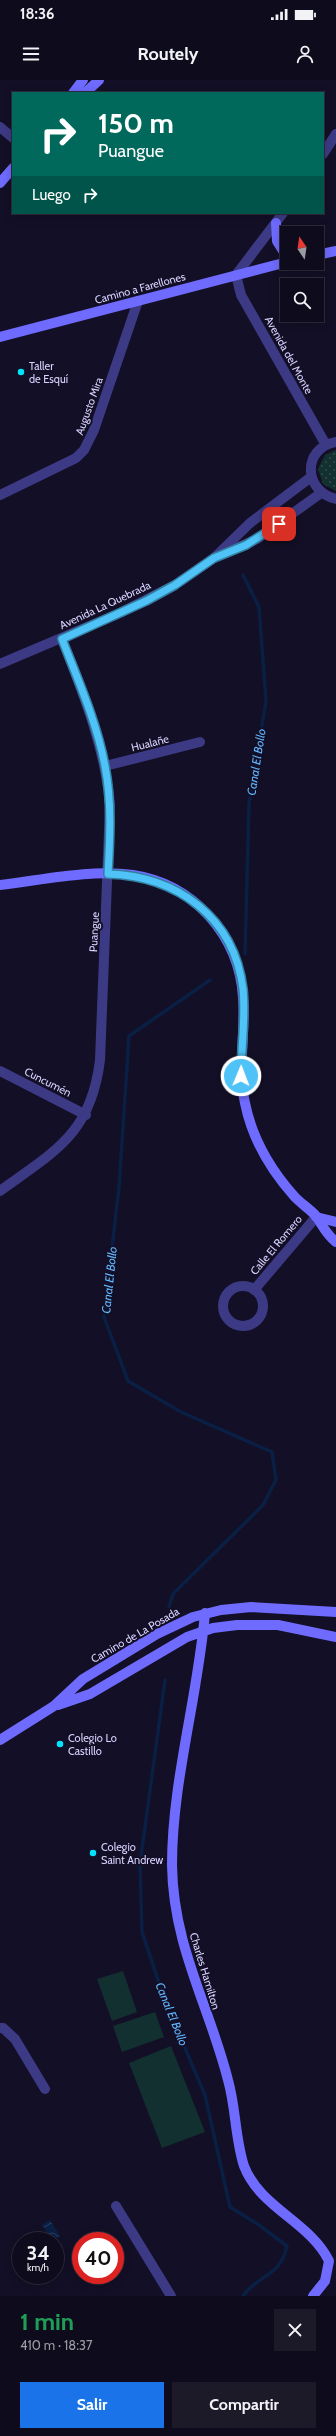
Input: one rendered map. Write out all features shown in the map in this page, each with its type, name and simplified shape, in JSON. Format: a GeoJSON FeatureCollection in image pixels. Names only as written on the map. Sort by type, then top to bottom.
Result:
{"type":"FeatureCollection","features":[{"type":"Feature","properties":{"kind":"street"},"geometry":{"type":"LineString","coordinates":[[74,92],[83,80]]}},
{"type":"Feature","properties":{"kind":"street"},"geometry":{"type":"LineString","coordinates":[[86,92],[100,80]]}},
{"type":"Feature","properties":{"kind":"street"},"geometry":{"type":"LineString","coordinates":[[0,127],[12,137]]}},
{"type":"Feature","properties":{"kind":"street"},"geometry":{"type":"LineString","coordinates":[[324,152],[336,134]]}},
{"type":"Feature","properties":{"kind":"street"},"geometry":{"type":"LineString","coordinates":[[0,183],[12,169]]}},
{"type":"Feature","properties":{"kind":"street"},"geometry":{"type":"LineString","coordinates":[[236,275],[282,214]]}},
{"type":"Feature","properties":{"kind":"street"},"geometry":{"type":"LineString","coordinates":[[276,223],[277,241],[280,246]]}},
{"type":"Feature","properties":{"kind":"street"},"geometry":{"type":"LineString","coordinates":[[324,254],[336,251]]}},
{"type":"Feature","properties":{"kind":"street","name":"Camino a Farellones"},"geometry":{"type":"LineString","coordinates":[[0,337],[280,264]]}},
{"type":"Feature","properties":{"kind":"street","name":"Avenida del Monte"},"geometry":{"type":"LineString","coordinates":[[236,275],[241,295],[326,445]]}},
{"type":"Feature","properties":{"kind":"street","name":"Augusto Mira"},"geometry":{"type":"LineString","coordinates":[[0,495],[71,461],[84,450],[94,430],[138,301]]}},
{"type":"Feature","properties":{"kind":"street"},"geometry":{"type":"LineString","coordinates":[[336,442],[326,445],[315,456],[310,470],[311,477],[322,493],[336,500]]}},
{"type":"Feature","properties":{"kind":"street","name":"Avenida La Quebrada"},"geometry":{"type":"LineString","coordinates":[[0,664],[62,639],[146,601],[175,585],[214,558],[250,523],[311,477]]}},
{"type":"Feature","properties":{"kind":"street","name":"Avenida La Quebrada"},"geometry":{"type":"LineString","coordinates":[[214,558],[257,539],[322,493]]}},
{"type":"Feature","properties":{"kind":"street","name":"Puangue"},"geometry":{"type":"LineString","coordinates":[[0,1191],[62,1145],[71,1136],[86,1115],[95,1093],[100,1060],[110,805],[105,766],[98,738],[62,639]]}},
{"type":"Feature","properties":{"kind":"street","name":"Hualañe"},"geometry":{"type":"LineString","coordinates":[[105,766],[200,742]]}},
{"type":"Feature","properties":{"kind":"street"},"geometry":{"type":"LineString","coordinates":[[0,885],[108,874],[143,877],[178,890],[206,912],[223,933],[236,961],[242,987],[241,1076],[248,1117],[259,1144],[275,1172],[295,1197],[316,1216],[325,1233],[336,1242]]}},
{"type":"Feature","properties":{"kind":"street","name":"Cuncumén"},"geometry":{"type":"LineString","coordinates":[[0,1071],[86,1115]]}},
{"type":"Feature","properties":{"kind":"street"},"geometry":{"type":"LineString","coordinates":[[316,1216],[336,1222]]}},
{"type":"Feature","properties":{"kind":"street","name":"Calle El Romero"},"geometry":{"type":"LineString","coordinates":[[254,1290],[316,1216]]}},
{"type":"Feature","properties":{"kind":"street","name":"Camino de La Posada"},"geometry":{"type":"LineString","coordinates":[[0,1740],[54,1706],[83,1679],[176,1624],[205,1613],[251,1608],[336,1612]]}},
{"type":"Feature","properties":{"kind":"street","name":"Charles Hamilton"},"geometry":{"type":"LineString","coordinates":[[205,1613],[204,1631],[174,1828],[172,1866],[178,1922],[189,1966],[228,2078],[245,2166],[254,2183],[269,2201],[318,2244],[329,2261],[325,2281],[313,2296]]}},
{"type":"Feature","properties":{"kind":"street","name":"Camino de La Posada"},"geometry":{"type":"LineString","coordinates":[[54,1706],[90,1694],[186,1637],[204,1631],[237,1625],[262,1624],[292,1627],[336,1637]]}},
{"type":"Feature","properties":{"kind":"street"},"geometry":{"type":"LineString","coordinates":[[0,2028],[15,2039],[46,2089]]}},
{"type":"Feature","properties":{"kind":"street"},"geometry":{"type":"LineString","coordinates":[[116,2206],[171,2296]]}},
{"type":"Feature","properties":{"kind":"green space"},"geometry":{"type":"Polygon","coordinates":[[[336,450],[336,491],[323,484],[318,469],[325,455],[336,450]]]}},
{"type":"Feature","properties":{"kind":"green space"},"geometry":{"type":"Polygon","coordinates":[[[123,1971],[137,2012],[112,2021],[97,1979],[123,1971]]]}},
{"type":"Feature","properties":{"kind":"green space"},"geometry":{"type":"Polygon","coordinates":[[[155,2012],[164,2037],[122,2052],[113,2026],[155,2012]]]}},
{"type":"Feature","properties":{"kind":"green space"},"geometry":{"type":"Polygon","coordinates":[[[171,2046],[205,2132],[162,2148],[129,2063],[171,2046]]]}},
{"type":"Feature","properties":{"kind":"water"},"geometry":{"type":"Polygon","coordinates":[[[50,2220],[58,2232],[47,2232],[42,2225],[50,2220]]]}},
{"type":"Feature","properties":{"kind":"waterway","name":"Canal El Bollo"},"geometry":{"type":"LineString","coordinates":[[243,575],[259,607],[266,701],[249,804],[245,954]]}},
{"type":"Feature","properties":{"kind":"waterway","name":"Canal El Bollo"},"geometry":{"type":"LineString","coordinates":[[169,1607],[173,1594],[263,1505],[276,1480],[272,1452],[181,1412],[128,1381],[104,1317],[119,1187],[129,1036],[210,980]]}},
{"type":"Feature","properties":{"kind":"waterway","name":"Canal El Bollo"},"geometry":{"type":"LineString","coordinates":[[165,1680],[140,1864],[142,1932],[165,2001],[205,2095],[230,2207],[259,2225],[287,2246],[284,2256],[274,2270],[255,2283],[243,2296]]}},
{"type":"Feature","properties":{"kind":"place","name":"Taller de Esquí"},"geometry":{"type":"Point","coordinates":[21,372]}},
{"type":"Feature","properties":{"kind":"place","name":"Colegio Lo Castillo"},"geometry":{"type":"Point","coordinates":[60,1744]}},
{"type":"Feature","properties":{"kind":"place","name":"Colegio Saint Andrew"},"geometry":{"type":"Point","coordinates":[93,1853]}},
{"type":"Feature","properties":{"kind":"route"},"geometry":{"type":"LineString","coordinates":[[241,1076],[244,998],[236,961],[223,933],[206,912],[178,890],[155,880],[143,877],[108,874],[110,805],[105,766],[98,738],[62,639],[146,601],[175,585],[214,558],[246,545],[279,524]]}}]}
